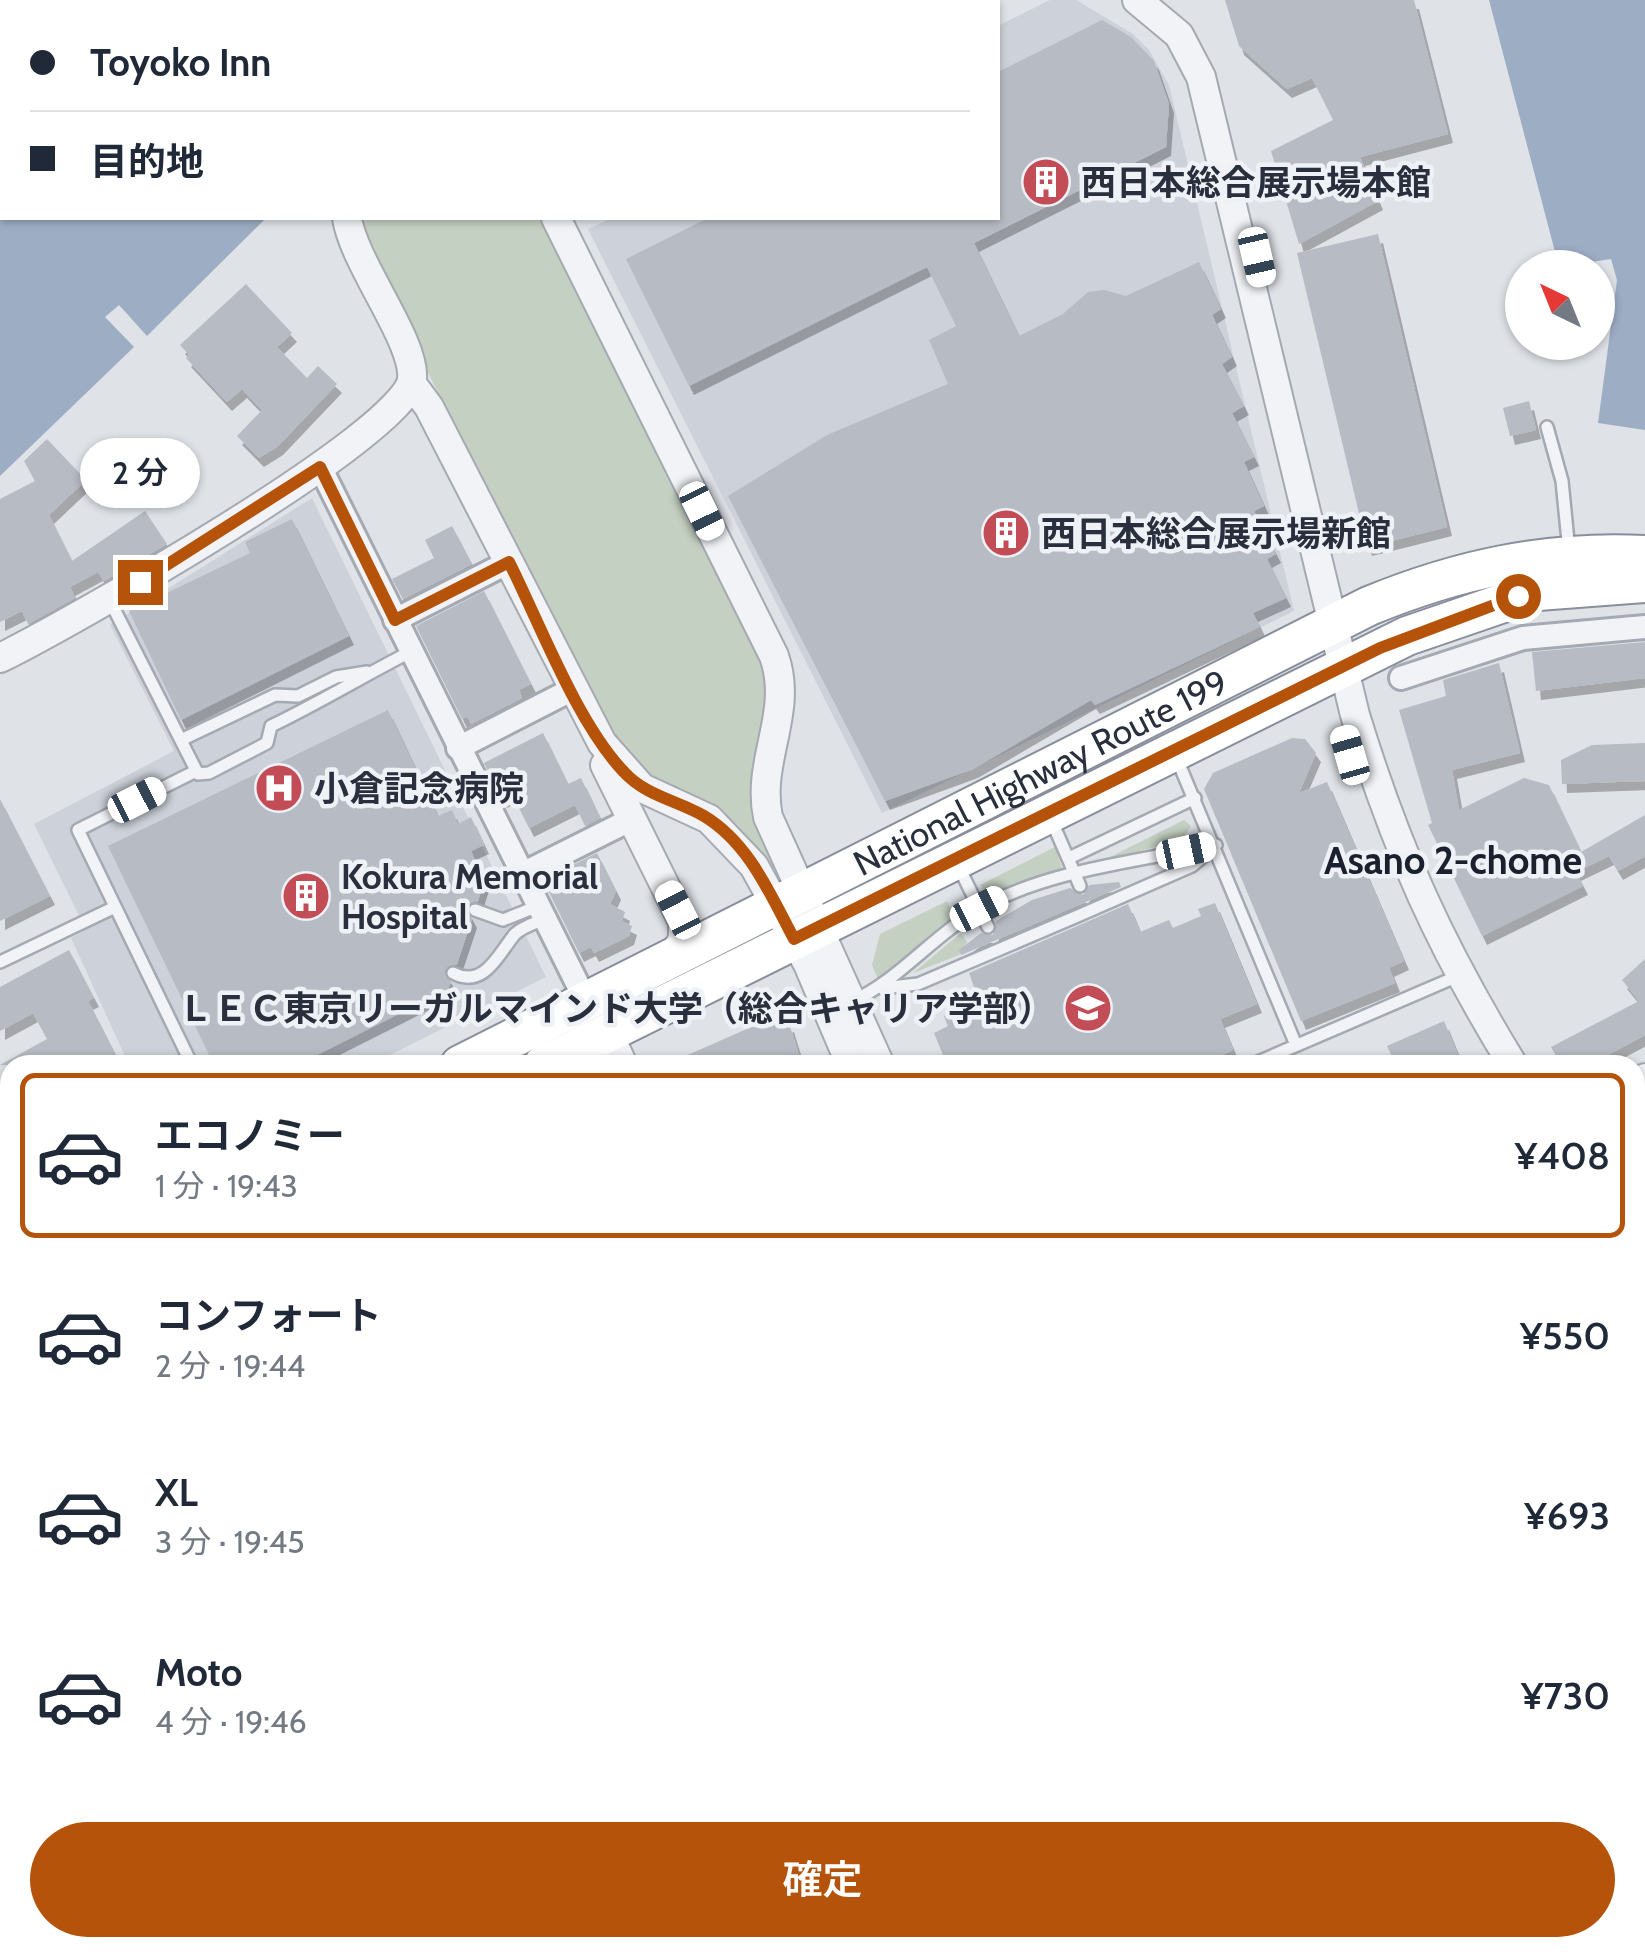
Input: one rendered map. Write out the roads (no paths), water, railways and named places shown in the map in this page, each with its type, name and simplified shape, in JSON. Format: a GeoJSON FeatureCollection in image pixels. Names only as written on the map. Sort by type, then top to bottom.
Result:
{"type":"FeatureCollection","features":[{"type":"Feature","properties":{"kind":"highway","name":"National Highway Route 199"},"geometry":{"type":"LineString","coordinates":[[479,1055],[1336,622],[1445,577],[1514,560],[1645,554]]}},
{"type":"Feature","properties":{"kind":"highway","name":"National Highway Route 199"},"geometry":{"type":"LineString","coordinates":[[562,1055],[1407,636],[1498,601],[1579,585],[1645,583]]}},
{"type":"Feature","properties":{"kind":"highway"},"geometry":{"type":"LineString","coordinates":[[968,810],[1066,776],[1312,655],[1329,654],[1344,668]]}},
{"type":"Feature","properties":{"kind":"street"},"geometry":{"type":"LineString","coordinates":[[1137,0],[1179,36],[1201,77],[1277,401],[1336,622],[1344,668],[1387,816],[1440,940],[1507,1055]]}},
{"type":"Feature","properties":{"kind":"street"},"geometry":{"type":"LineString","coordinates":[[1162,0],[1198,40],[1219,92],[1290,398],[1327,586]]}},
{"type":"Feature","properties":{"kind":"street"},"geometry":{"type":"LineString","coordinates":[[348,220],[356,250],[406,352],[412,384],[430,407],[602,743],[642,788],[721,828],[754,866],[789,897]]}},
{"type":"Feature","properties":{"kind":"street"},"geometry":{"type":"LineString","coordinates":[[557,220],[774,656],[783,697],[766,773],[765,804],[789,897],[806,932],[848,1055]]}},
{"type":"Feature","properties":{"kind":"street"},"geometry":{"type":"LineString","coordinates":[[0,658],[110,601],[320,467],[396,404],[412,384]]}},
{"type":"Feature","properties":{"kind":"street"},"geometry":{"type":"LineString","coordinates":[[320,467],[585,1000]]}},
{"type":"Feature","properties":{"kind":"street"},"geometry":{"type":"LineString","coordinates":[[395,620],[509,562]]}},
{"type":"Feature","properties":{"kind":"street"},"geometry":{"type":"LineString","coordinates":[[1401,678],[1523,638],[1645,627]]}},
{"type":"Feature","properties":{"kind":"street"},"geometry":{"type":"LineString","coordinates":[[1304,687],[1316,686],[1334,701],[1393,877],[1440,940]]}},
{"type":"Feature","properties":{"kind":"street"},"geometry":{"type":"LineString","coordinates":[[458,748],[573,688]]}},
{"type":"Feature","properties":{"kind":"street"},"geometry":{"type":"LineString","coordinates":[[602,743],[604,764],[683,922],[683,940],[672,956]]}},
{"type":"Feature","properties":{"kind":"street"},"geometry":{"type":"LineString","coordinates":[[522,874],[632,818]]}},
{"type":"Feature","properties":{"kind":"street"},"geometry":{"type":"LineString","coordinates":[[806,932],[853,1001],[876,1055]]}},
{"type":"Feature","properties":{"kind":"street"},"geometry":{"type":"LineString","coordinates":[[606,1031],[618,1055]]}},
{"type":"Feature","properties":{"kind":"lane"},"geometry":{"type":"LineString","coordinates":[[1548,428],[1562,481],[1570,555]]}},
{"type":"Feature","properties":{"kind":"lane"},"geometry":{"type":"LineString","coordinates":[[110,601],[196,770],[204,775],[268,743],[270,726],[259,703]]}},
{"type":"Feature","properties":{"kind":"lane"},"geometry":{"type":"LineString","coordinates":[[270,726],[353,687],[370,672],[410,652]]}},
{"type":"Feature","properties":{"kind":"lane"},"geometry":{"type":"LineString","coordinates":[[182,740],[275,696],[298,696],[336,677],[370,672]]}},
{"type":"Feature","properties":{"kind":"lane"},"geometry":{"type":"LineString","coordinates":[[1174,752],[1216,845],[1296,1046]]}},
{"type":"Feature","properties":{"kind":"lane"},"geometry":{"type":"LineString","coordinates":[[187,1055],[78,830],[196,770]]}},
{"type":"Feature","properties":{"kind":"lane"},"geometry":{"type":"LineString","coordinates":[[1069,858],[1195,798]]}},
{"type":"Feature","properties":{"kind":"lane"},"geometry":{"type":"LineString","coordinates":[[1048,814],[1078,880]]}},
{"type":"Feature","properties":{"kind":"lane"},"geometry":{"type":"LineString","coordinates":[[853,1001],[882,988],[918,984],[1174,874],[1192,866],[1216,845]]}},
{"type":"Feature","properties":{"kind":"lane"},"geometry":{"type":"LineString","coordinates":[[882,988],[924,949],[979,909],[1022,890],[1216,845]]}},
{"type":"Feature","properties":{"kind":"lane"},"geometry":{"type":"LineString","coordinates":[[955,859],[988,927]]}},
{"type":"Feature","properties":{"kind":"lane"},"geometry":{"type":"LineString","coordinates":[[0,962],[115,907]]}},
{"type":"Feature","properties":{"kind":"lane"},"geometry":{"type":"LineString","coordinates":[[475,910],[502,920],[541,912]]}},
{"type":"Feature","properties":{"kind":"lane"},"geometry":{"type":"LineString","coordinates":[[454,974],[472,976],[497,963],[519,931],[541,912]]}},
{"type":"Feature","properties":{"kind":"lane"},"geometry":{"type":"LineString","coordinates":[[1275,1055],[1459,975]]}},
{"type":"Feature","properties":{"kind":"water"},"geometry":{"type":"Polygon","coordinates":[[[1489,0],[1645,0],[1645,430],[1598,423],[1606,360],[1615,360],[1615,250],[1555,250],[1489,0]]]}},
{"type":"Feature","properties":{"kind":"water"},"geometry":{"type":"Polygon","coordinates":[[[0,220],[264,220],[147,336],[119,305],[105,317],[134,347],[0,476],[0,220]]]}},
{"type":"Feature","properties":{"kind":"place","name":"西日本総合展示場本館"},"geometry":{"type":"Point","coordinates":[1046,182]}},
{"type":"Feature","properties":{"kind":"place","name":"西日本総合展示場新館"},"geometry":{"type":"Point","coordinates":[1006,533]}},
{"type":"Feature","properties":{"kind":"place","name":"小倉記念病院"},"geometry":{"type":"Point","coordinates":[279,788]}},
{"type":"Feature","properties":{"kind":"place","name":"Kokura Memorial Hospital"},"geometry":{"type":"Point","coordinates":[306,896]}},
{"type":"Feature","properties":{"kind":"place","name":"ＬＥＣ東京リーガルマインド大学（総合キャリア学部）"},"geometry":{"type":"Point","coordinates":[1088,1008]}},
{"type":"Feature","properties":{"kind":"district","name":"Asano 2-chome"},"geometry":{"type":"Point","coordinates":[1453,860]}}]}
